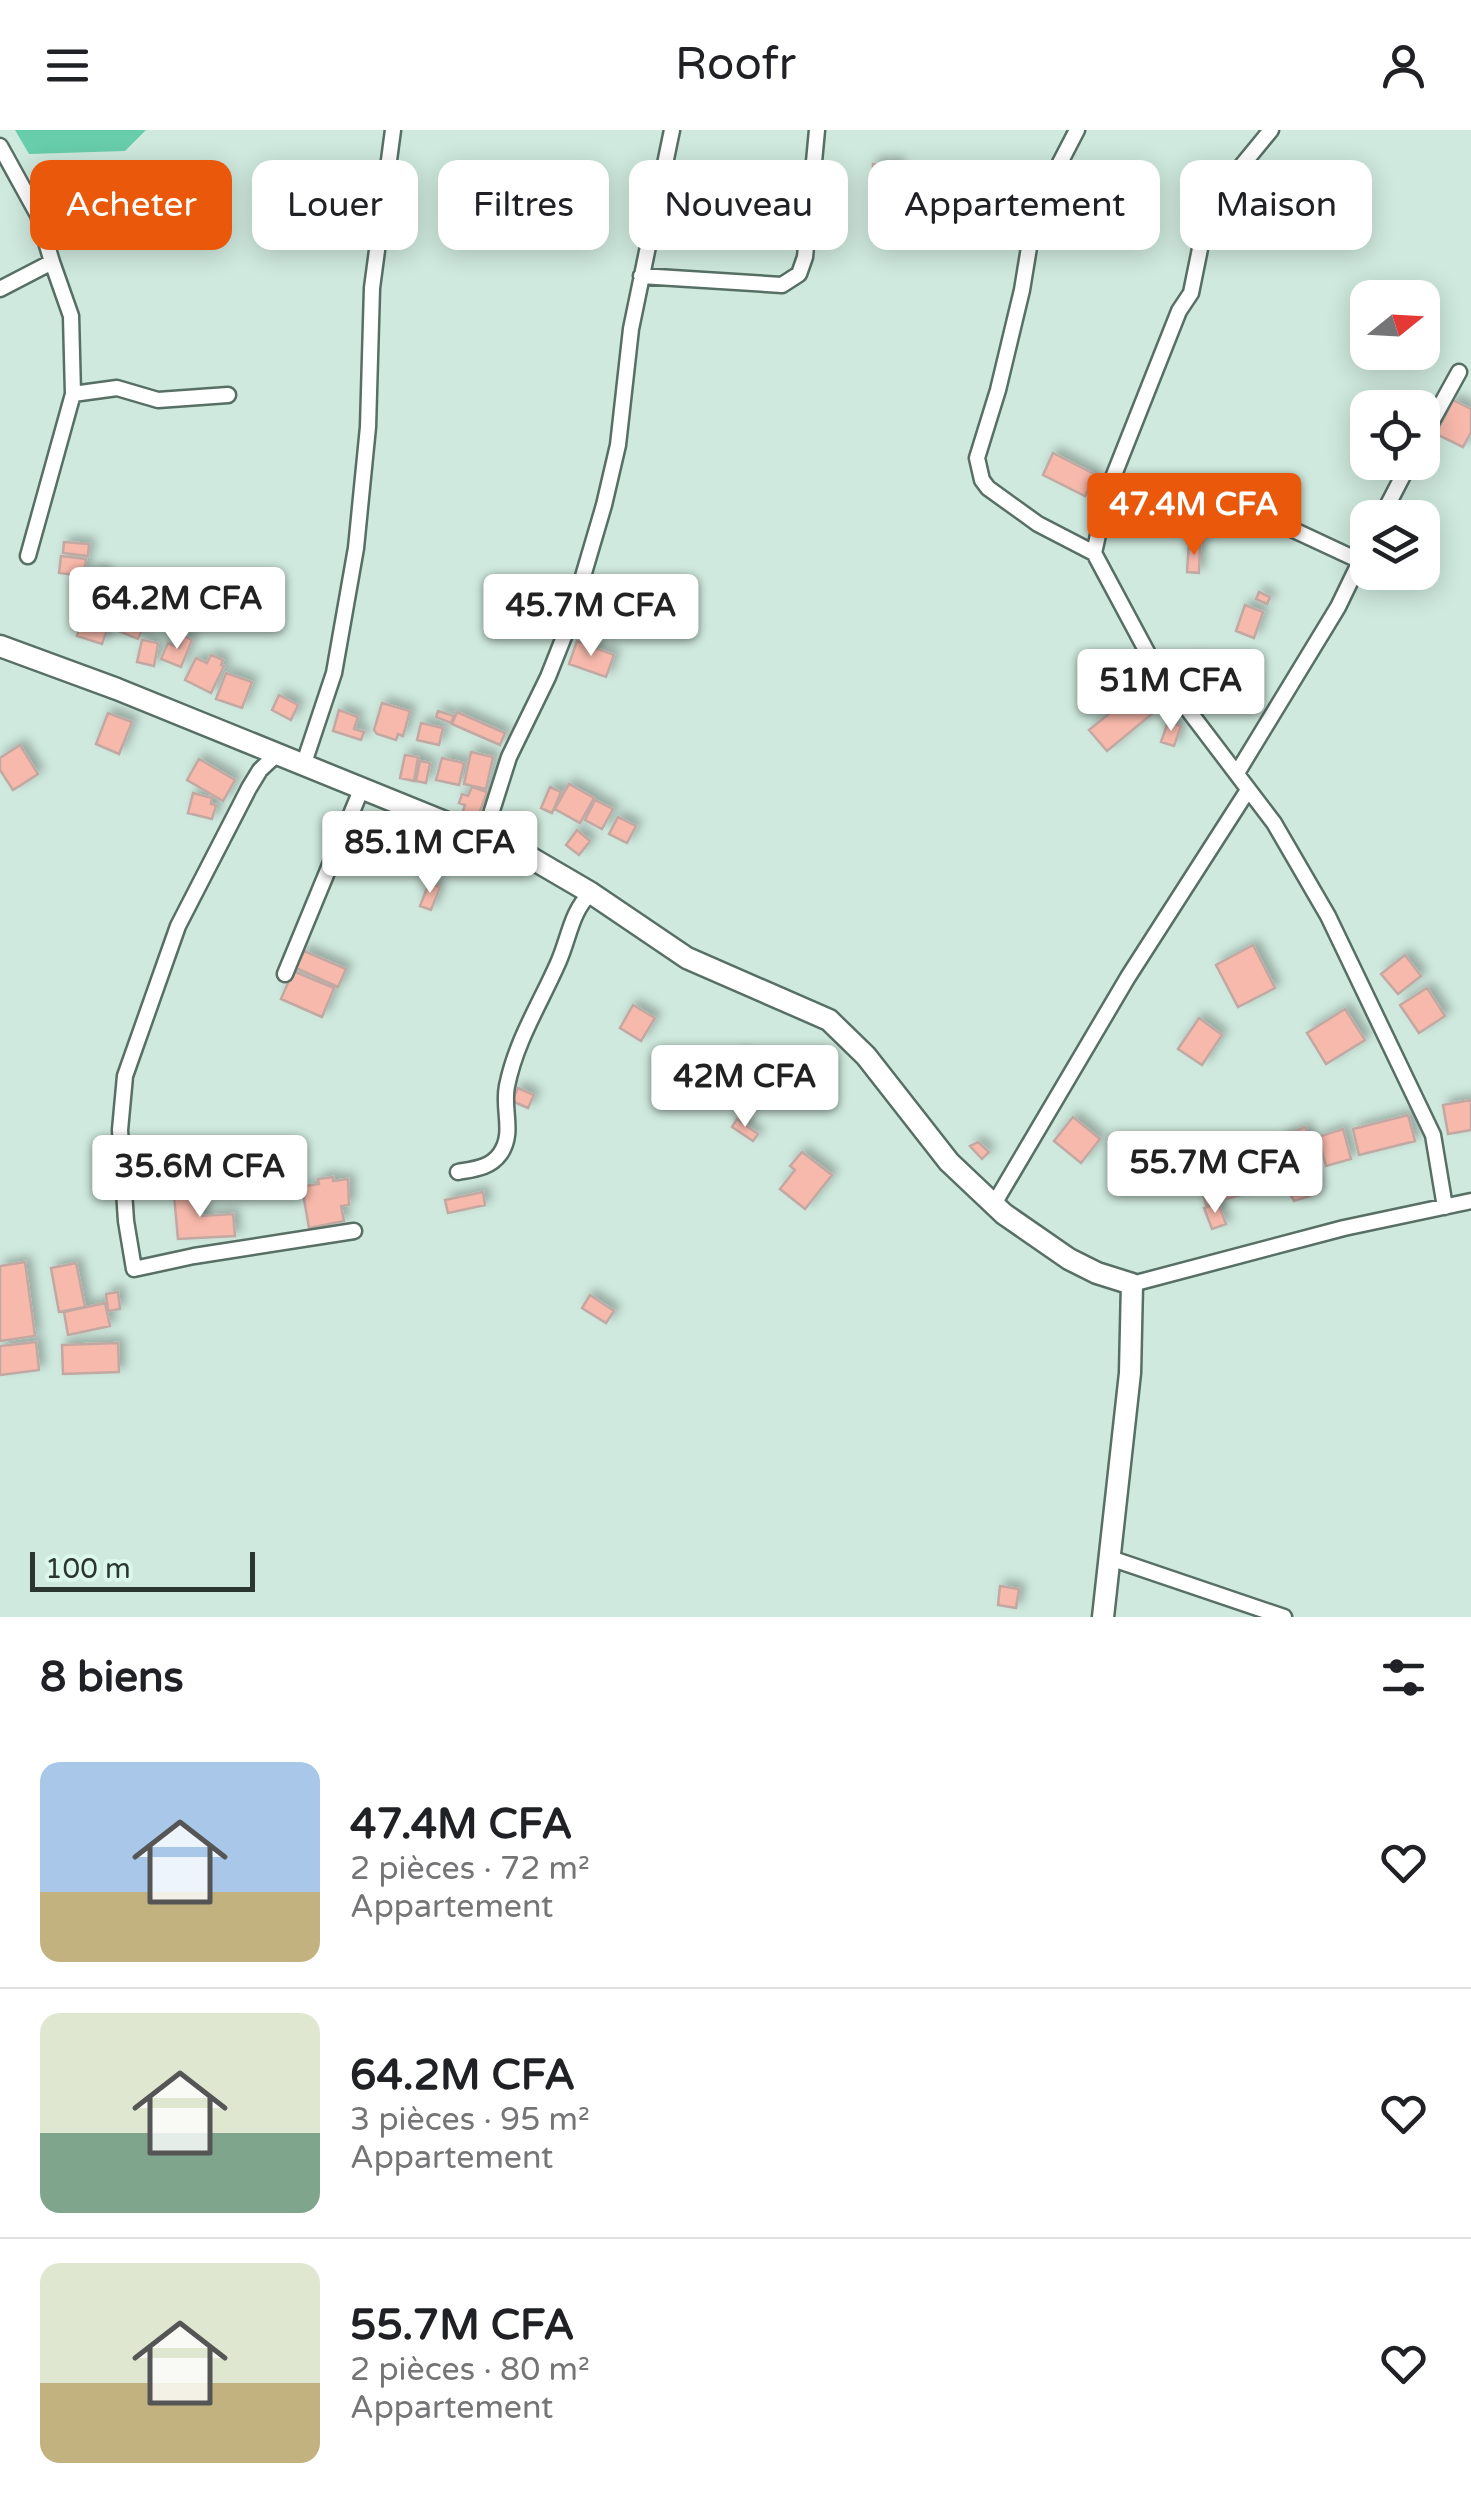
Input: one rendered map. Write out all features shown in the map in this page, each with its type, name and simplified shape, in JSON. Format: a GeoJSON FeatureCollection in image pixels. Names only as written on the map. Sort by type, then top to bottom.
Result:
{"type":"FeatureCollection","features":[{"type":"Feature","properties":{"kind":"main road"},"geometry":{"type":"LineString","coordinates":[[0,646],[117,689],[526,855],[591,893],[687,958],[829,1020],[866,1056],[949,1162],[994,1204],[1070,1259],[1096,1274],[1132,1284],[1130,1373],[1104,1617]]}},
{"type":"Feature","properties":{"kind":"street"},"geometry":{"type":"LineString","coordinates":[[303,766],[334,673],[356,548],[368,427],[372,288],[393,130]]}},
{"type":"Feature","properties":{"kind":"street"},"geometry":{"type":"LineString","coordinates":[[483,839],[509,757],[548,677],[586,570],[618,445],[631,329],[672,130]]}},
{"type":"Feature","properties":{"kind":"street"},"geometry":{"type":"LineString","coordinates":[[641,276],[782,284],[798,274],[806,257],[817,130]]}},
{"type":"Feature","properties":{"kind":"street"},"geometry":{"type":"LineString","coordinates":[[1077,130],[1035,211],[1022,290],[977,458],[982,480],[1038,524],[1094,553],[1154,664],[1274,822],[1328,916],[1433,1134],[1445,1207]]}},
{"type":"Feature","properties":{"kind":"street"},"geometry":{"type":"LineString","coordinates":[[1094,553],[1108,490],[1179,311],[1190,293],[1204,234],[1240,168],[1271,130]]}},
{"type":"Feature","properties":{"kind":"street"},"geometry":{"type":"LineString","coordinates":[[0,146],[38,215],[71,316],[73,394],[28,556]]}},
{"type":"Feature","properties":{"kind":"street"},"geometry":{"type":"LineString","coordinates":[[0,289],[52,262]]}},
{"type":"Feature","properties":{"kind":"street"},"geometry":{"type":"LineString","coordinates":[[1440,406],[1459,372]]}},
{"type":"Feature","properties":{"kind":"street"},"geometry":{"type":"LineString","coordinates":[[73,394],[118,388],[158,400],[228,395]]}},
{"type":"Feature","properties":{"kind":"street"},"geometry":{"type":"LineString","coordinates":[[1212,492],[1350,556]]}},
{"type":"Feature","properties":{"kind":"street"},"geometry":{"type":"LineString","coordinates":[[1237,773],[1350,582]]}},
{"type":"Feature","properties":{"kind":"street"},"geometry":{"type":"LineString","coordinates":[[276,756],[248,788],[178,926],[126,1076],[120,1130],[134,1270],[180,1259],[354,1232]]}},
{"type":"Feature","properties":{"kind":"street"},"geometry":{"type":"LineString","coordinates":[[285,974],[361,790]]}},
{"type":"Feature","properties":{"kind":"street"},"geometry":{"type":"LineString","coordinates":[[994,1204],[1128,977],[1248,790]]}},
{"type":"Feature","properties":{"kind":"street"},"geometry":{"type":"LineString","coordinates":[[458,1172],[488,1166],[504,1149],[508,1120],[505,1094],[512,1064],[534,1008],[559,962],[573,921],[591,893]]}},
{"type":"Feature","properties":{"kind":"street"},"geometry":{"type":"LineString","coordinates":[[1132,1284],[1344,1228],[1471,1202]]}},
{"type":"Feature","properties":{"kind":"street"},"geometry":{"type":"LineString","coordinates":[[1110,1558],[1284,1617]]}},
{"type":"Feature","properties":{"kind":"green space"},"geometry":{"type":"Polygon","coordinates":[[[15,130],[146,130],[125,151],[29,154],[15,130]]]}},
{"type":"Feature","properties":{"kind":"building"},"geometry":{"type":"Polygon","coordinates":[[[1453,400],[1471,409],[1471,432],[1463,447],[1440,436],[1440,426],[1453,400]]]}},
{"type":"Feature","properties":{"kind":"building"},"geometry":{"type":"Polygon","coordinates":[[[1053,453],[1096,475],[1085,496],[1043,475],[1053,453]]]}},
{"type":"Feature","properties":{"kind":"building"},"geometry":{"type":"Polygon","coordinates":[[[1189,509],[1211,516],[1203,543],[1189,538],[1189,509]]]}},
{"type":"Feature","properties":{"kind":"building"},"geometry":{"type":"Polygon","coordinates":[[[64,542],[89,544],[88,556],[63,553],[64,542]]]}},
{"type":"Feature","properties":{"kind":"building"},"geometry":{"type":"Polygon","coordinates":[[[1189,542],[1200,546],[1199,573],[1187,572],[1189,542]]]}},
{"type":"Feature","properties":{"kind":"building"},"geometry":{"type":"Polygon","coordinates":[[[61,556],[86,559],[84,576],[59,573],[61,556]]]}},
{"type":"Feature","properties":{"kind":"building"},"geometry":{"type":"Polygon","coordinates":[[[91,571],[105,571],[104,589],[90,589],[91,571]]]}},
{"type":"Feature","properties":{"kind":"building"},"geometry":{"type":"Polygon","coordinates":[[[1259,592],[1270,597],[1267,604],[1256,599],[1259,592]]]}},
{"type":"Feature","properties":{"kind":"building"},"geometry":{"type":"Polygon","coordinates":[[[1245,605],[1263,612],[1254,638],[1236,631],[1245,605]]]}},
{"type":"Feature","properties":{"kind":"building"},"geometry":{"type":"Polygon","coordinates":[[[85,610],[111,618],[102,644],[77,636],[85,610]]]}},
{"type":"Feature","properties":{"kind":"building"},"geometry":{"type":"Polygon","coordinates":[[[118,612],[145,624],[138,639],[111,628],[118,612]]]}},
{"type":"Feature","properties":{"kind":"building"},"geometry":{"type":"Polygon","coordinates":[[[184,636],[192,640],[181,667],[161,659],[168,643],[179,648],[184,636]]]}},
{"type":"Feature","properties":{"kind":"building"},"geometry":{"type":"Polygon","coordinates":[[[142,640],[158,643],[154,666],[137,662],[142,640]]]}},
{"type":"Feature","properties":{"kind":"building"},"geometry":{"type":"Polygon","coordinates":[[[577,641],[614,655],[606,677],[569,664],[577,641]]]}},
{"type":"Feature","properties":{"kind":"building"},"geometry":{"type":"Polygon","coordinates":[[[211,655],[223,660],[224,666],[211,693],[185,680],[196,658],[207,663],[211,655]]]}},
{"type":"Feature","properties":{"kind":"building"},"geometry":{"type":"Polygon","coordinates":[[[1194,660],[1199,670],[1174,683],[1169,673],[1194,660]]]}},
{"type":"Feature","properties":{"kind":"building"},"geometry":{"type":"Polygon","coordinates":[[[226,673],[252,682],[242,708],[216,699],[226,673]]]}},
{"type":"Feature","properties":{"kind":"building"},"geometry":{"type":"Polygon","coordinates":[[[1188,677],[1196,689],[1189,693],[1182,681],[1188,677]]]}},
{"type":"Feature","properties":{"kind":"building"},"geometry":{"type":"Polygon","coordinates":[[[1142,687],[1159,708],[1107,751],[1089,730],[1142,687]]]}},
{"type":"Feature","properties":{"kind":"building"},"geometry":{"type":"Polygon","coordinates":[[[279,695],[298,705],[291,720],[272,710],[279,695]]]}},
{"type":"Feature","properties":{"kind":"building"},"geometry":{"type":"Polygon","coordinates":[[[382,703],[410,711],[403,736],[398,734],[396,740],[374,730],[382,703]]]}},
{"type":"Feature","properties":{"kind":"building"},"geometry":{"type":"Polygon","coordinates":[[[339,710],[358,717],[354,729],[364,732],[361,740],[333,731],[339,710]]]}},
{"type":"Feature","properties":{"kind":"building"},"geometry":{"type":"Polygon","coordinates":[[[438,711],[454,716],[451,723],[436,717],[438,711]]]}},
{"type":"Feature","properties":{"kind":"building"},"geometry":{"type":"Polygon","coordinates":[[[457,712],[505,733],[500,745],[452,724],[457,712]]]}},
{"type":"Feature","properties":{"kind":"building"},"geometry":{"type":"Polygon","coordinates":[[[108,713],[132,722],[119,754],[96,744],[108,713]]]}},
{"type":"Feature","properties":{"kind":"building"},"geometry":{"type":"Polygon","coordinates":[[[1168,722],[1181,726],[1174,746],[1161,742],[1168,722]]]}},
{"type":"Feature","properties":{"kind":"building"},"geometry":{"type":"Polygon","coordinates":[[[421,723],[443,728],[439,745],[417,740],[421,723]]]}},
{"type":"Feature","properties":{"kind":"building"},"geometry":{"type":"Polygon","coordinates":[[[20,745],[38,774],[13,790],[0,770],[0,758],[20,745]]]}},
{"type":"Feature","properties":{"kind":"building"},"geometry":{"type":"Polygon","coordinates":[[[471,752],[493,757],[486,789],[464,784],[471,752]]]}},
{"type":"Feature","properties":{"kind":"building"},"geometry":{"type":"Polygon","coordinates":[[[405,755],[418,757],[414,781],[400,778],[405,755]]]}},
{"type":"Feature","properties":{"kind":"building"},"geometry":{"type":"Polygon","coordinates":[[[442,758],[464,763],[459,785],[436,780],[442,758]]]}},
{"type":"Feature","properties":{"kind":"building"},"geometry":{"type":"Polygon","coordinates":[[[199,759],[235,780],[223,801],[187,780],[199,759]]]}},
{"type":"Feature","properties":{"kind":"building"},"geometry":{"type":"Polygon","coordinates":[[[420,761],[430,763],[426,783],[416,781],[420,761]]]}},
{"type":"Feature","properties":{"kind":"building"},"geometry":{"type":"Polygon","coordinates":[[[569,784],[594,798],[580,823],[555,809],[569,784]]]}},
{"type":"Feature","properties":{"kind":"building"},"geometry":{"type":"Polygon","coordinates":[[[472,787],[487,792],[478,817],[463,811],[465,805],[459,803],[462,794],[468,796],[472,787]]]}},
{"type":"Feature","properties":{"kind":"building"},"geometry":{"type":"Polygon","coordinates":[[[550,787],[561,792],[552,813],[541,808],[550,787]]]}},
{"type":"Feature","properties":{"kind":"building"},"geometry":{"type":"Polygon","coordinates":[[[193,793],[212,798],[211,804],[216,805],[212,819],[188,813],[193,793]]]}},
{"type":"Feature","properties":{"kind":"building"},"geometry":{"type":"Polygon","coordinates":[[[595,800],[613,809],[602,829],[585,820],[595,800]]]}},
{"type":"Feature","properties":{"kind":"building"},"geometry":{"type":"Polygon","coordinates":[[[618,817],[636,826],[627,843],[609,834],[618,817]]]}},
{"type":"Feature","properties":{"kind":"building"},"geometry":{"type":"Polygon","coordinates":[[[577,830],[590,841],[579,855],[566,845],[577,830]]]}},
{"type":"Feature","properties":{"kind":"building"},"geometry":{"type":"Polygon","coordinates":[[[429,883],[440,887],[431,910],[420,906],[429,883]]]}},
{"type":"Feature","properties":{"kind":"building"},"geometry":{"type":"Polygon","coordinates":[[[1253,945],[1275,988],[1238,1007],[1216,965],[1253,945]]]}},
{"type":"Feature","properties":{"kind":"building"},"geometry":{"type":"Polygon","coordinates":[[[304,951],[346,969],[338,987],[296,968],[304,951]]]}},
{"type":"Feature","properties":{"kind":"building"},"geometry":{"type":"Polygon","coordinates":[[[1405,955],[1421,976],[1398,994],[1381,974],[1405,955]]]}},
{"type":"Feature","properties":{"kind":"building"},"geometry":{"type":"Polygon","coordinates":[[[293,971],[334,988],[322,1017],[281,999],[293,971]]]}},
{"type":"Feature","properties":{"kind":"building"},"geometry":{"type":"Polygon","coordinates":[[[1427,988],[1445,1016],[1419,1033],[1400,1005],[1427,988]]]}},
{"type":"Feature","properties":{"kind":"building"},"geometry":{"type":"Polygon","coordinates":[[[633,1005],[655,1018],[641,1041],[620,1028],[633,1005]]]}},
{"type":"Feature","properties":{"kind":"building"},"geometry":{"type":"Polygon","coordinates":[[[1345,1009],[1365,1040],[1326,1064],[1307,1033],[1345,1009]]]}},
{"type":"Feature","properties":{"kind":"building"},"geometry":{"type":"Polygon","coordinates":[[[1199,1018],[1222,1035],[1202,1065],[1178,1049],[1199,1018]]]}},
{"type":"Feature","properties":{"kind":"building"},"geometry":{"type":"Polygon","coordinates":[[[739,1054],[761,1070],[757,1076],[735,1060],[739,1054]]]}},
{"type":"Feature","properties":{"kind":"building"},"geometry":{"type":"Polygon","coordinates":[[[518,1088],[534,1095],[528,1108],[512,1101],[518,1088]]]}},
{"type":"Feature","properties":{"kind":"building"},"geometry":{"type":"Polygon","coordinates":[[[1471,1100],[1471,1130],[1448,1134],[1443,1105],[1471,1100]]]}},
{"type":"Feature","properties":{"kind":"building"},"geometry":{"type":"Polygon","coordinates":[[[1408,1115],[1415,1141],[1359,1155],[1353,1129],[1408,1115]]]}},
{"type":"Feature","properties":{"kind":"building"},"geometry":{"type":"Polygon","coordinates":[[[1073,1117],[1100,1139],[1081,1163],[1054,1141],[1073,1117]]]}},
{"type":"Feature","properties":{"kind":"building"},"geometry":{"type":"Polygon","coordinates":[[[737,1119],[758,1134],[753,1141],[732,1127],[737,1119]]]}},
{"type":"Feature","properties":{"kind":"building"},"geometry":{"type":"Polygon","coordinates":[[[1305,1127],[1318,1158],[1293,1169],[1280,1138],[1305,1127]]]}},
{"type":"Feature","properties":{"kind":"building"},"geometry":{"type":"Polygon","coordinates":[[[1343,1129],[1351,1159],[1326,1166],[1318,1137],[1343,1129]]]}},
{"type":"Feature","properties":{"kind":"building"},"geometry":{"type":"Polygon","coordinates":[[[978,1142],[989,1152],[982,1159],[970,1146],[978,1142]]]}},
{"type":"Feature","properties":{"kind":"building"},"geometry":{"type":"Polygon","coordinates":[[[1172,1150],[1179,1167],[1158,1173],[1152,1158],[1172,1150]]]}},
{"type":"Feature","properties":{"kind":"building"},"geometry":{"type":"Polygon","coordinates":[[[802,1152],[832,1175],[805,1209],[780,1189],[795,1170],[790,1166],[802,1152]]]}},
{"type":"Feature","properties":{"kind":"building"},"geometry":{"type":"Polygon","coordinates":[[[1273,1157],[1278,1172],[1249,1182],[1243,1174],[1244,1165],[1273,1157]]]}},
{"type":"Feature","properties":{"kind":"building"},"geometry":{"type":"Polygon","coordinates":[[[1208,1164],[1212,1177],[1235,1171],[1241,1195],[1206,1205],[1196,1167],[1208,1164]]]}},
{"type":"Feature","properties":{"kind":"building"},"geometry":{"type":"Polygon","coordinates":[[[1310,1166],[1319,1193],[1294,1201],[1286,1187],[1286,1171],[1310,1166]]]}},
{"type":"Feature","properties":{"kind":"building"},"geometry":{"type":"Polygon","coordinates":[[[333,1177],[333,1181],[348,1179],[349,1205],[341,1206],[344,1221],[309,1228],[305,1186],[333,1177]]]}},
{"type":"Feature","properties":{"kind":"building"},"geometry":{"type":"Polygon","coordinates":[[[483,1192],[485,1205],[448,1213],[445,1200],[483,1192]]]}},
{"type":"Feature","properties":{"kind":"building"},"geometry":{"type":"Polygon","coordinates":[[[199,1194],[201,1216],[233,1214],[235,1236],[178,1239],[174,1195],[199,1194]]]}},
{"type":"Feature","properties":{"kind":"building"},"geometry":{"type":"Polygon","coordinates":[[[1218,1203],[1226,1224],[1212,1229],[1204,1208],[1218,1203]]]}},
{"type":"Feature","properties":{"kind":"building"},"geometry":{"type":"Polygon","coordinates":[[[25,1262],[35,1336],[0,1341],[0,1266],[25,1262]]]}},
{"type":"Feature","properties":{"kind":"building"},"geometry":{"type":"Polygon","coordinates":[[[76,1263],[85,1307],[59,1312],[51,1268],[76,1263]]]}},
{"type":"Feature","properties":{"kind":"building"},"geometry":{"type":"Polygon","coordinates":[[[118,1292],[120,1309],[108,1311],[106,1294],[118,1292]]]}},
{"type":"Feature","properties":{"kind":"building"},"geometry":{"type":"Polygon","coordinates":[[[590,1295],[614,1311],[606,1323],[582,1308],[590,1295]]]}},
{"type":"Feature","properties":{"kind":"building"},"geometry":{"type":"Polygon","coordinates":[[[105,1303],[110,1326],[68,1335],[64,1312],[105,1303]]]}},
{"type":"Feature","properties":{"kind":"building"},"geometry":{"type":"Polygon","coordinates":[[[36,1342],[39,1370],[0,1375],[0,1346],[36,1342]]]}},
{"type":"Feature","properties":{"kind":"building"},"geometry":{"type":"Polygon","coordinates":[[[118,1343],[119,1372],[63,1374],[62,1345],[118,1343]]]}},
{"type":"Feature","properties":{"kind":"building"},"geometry":{"type":"Polygon","coordinates":[[[1000,1586],[1019,1589],[1016,1608],[998,1605],[1000,1586]]]}}]}
